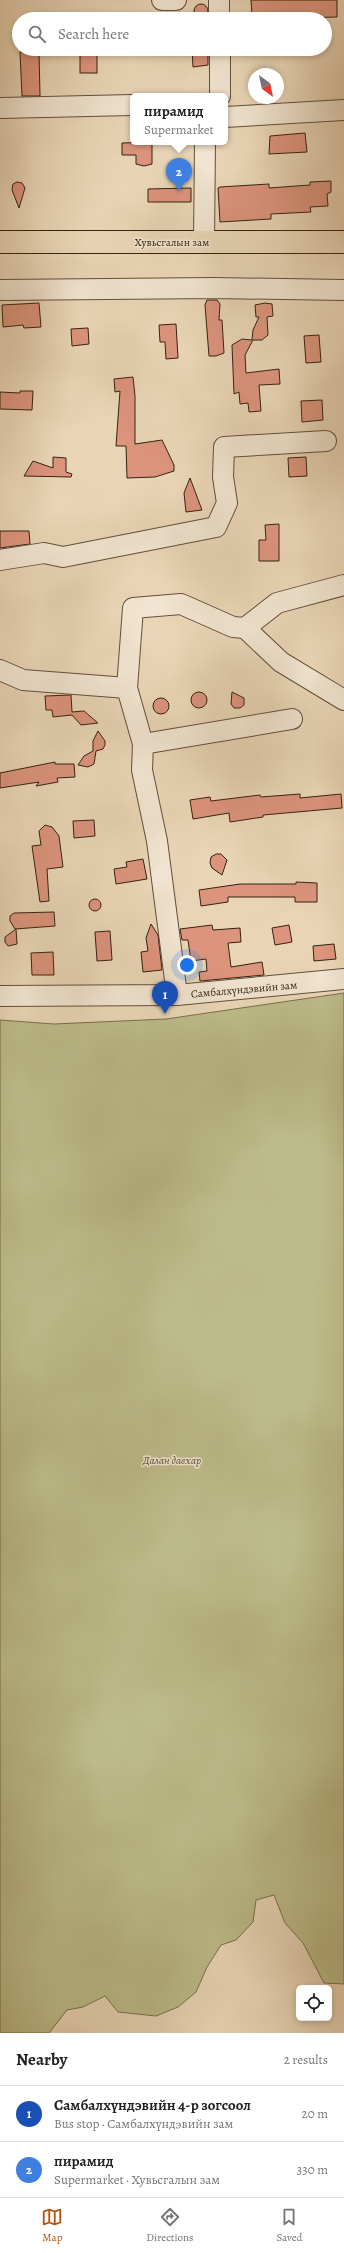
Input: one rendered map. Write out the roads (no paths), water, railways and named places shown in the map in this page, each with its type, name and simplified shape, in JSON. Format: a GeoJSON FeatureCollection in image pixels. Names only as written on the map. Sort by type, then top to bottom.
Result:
{"type":"FeatureCollection","features":[{"type":"Feature","properties":{"kind":"main road","name":"Хувьсгалын зам"},"geometry":{"type":"LineString","coordinates":[[0,242],[344,242]]}},
{"type":"Feature","properties":{"kind":"street"},"geometry":{"type":"LineString","coordinates":[[162,0],[176,0]]}},
{"type":"Feature","properties":{"kind":"street"},"geometry":{"type":"LineString","coordinates":[[219,0],[219,12]]}},
{"type":"Feature","properties":{"kind":"street"},"geometry":{"type":"LineString","coordinates":[[220,56],[220,93]]}},
{"type":"Feature","properties":{"kind":"street"},"geometry":{"type":"LineString","coordinates":[[0,108],[130,105]]}},
{"type":"Feature","properties":{"kind":"street"},"geometry":{"type":"LineString","coordinates":[[228,117],[344,110]]}},
{"type":"Feature","properties":{"kind":"street"},"geometry":{"type":"LineString","coordinates":[[204,242],[205,145]]}},
{"type":"Feature","properties":{"kind":"street"},"geometry":{"type":"LineString","coordinates":[[0,290],[214,288],[344,290]]}},
{"type":"Feature","properties":{"kind":"street"},"geometry":{"type":"LineString","coordinates":[[0,560],[44,553],[63,557],[216,527],[227,503],[223,476],[224,447],[326,441]]}},
{"type":"Feature","properties":{"kind":"street"},"geometry":{"type":"LineString","coordinates":[[245,628],[277,603],[344,585]]}},
{"type":"Feature","properties":{"kind":"street"},"geometry":{"type":"LineString","coordinates":[[177,995],[157,841],[142,770],[143,744],[127,688],[133,608],[181,604],[233,627],[245,628],[281,662],[344,700]]}},
{"type":"Feature","properties":{"kind":"street"},"geometry":{"type":"LineString","coordinates":[[0,670],[23,680],[127,688]]}},
{"type":"Feature","properties":{"kind":"street"},"geometry":{"type":"LineString","coordinates":[[143,744],[292,719]]}},
{"type":"Feature","properties":{"kind":"street","name":"Самбалхүндэвийн зам"},"geometry":{"type":"LineString","coordinates":[[0,996],[177,995],[344,979]]}},
{"type":"Feature","properties":{"kind":"place","name":"пирамид"},"geometry":{"type":"Point","coordinates":[179,191]}},
{"type":"Feature","properties":{"kind":"place","name":"Самбалхүндэвийн 4-р зогсоол"},"geometry":{"type":"Point","coordinates":[165,1014]}},
{"type":"Feature","properties":{"kind":"park label","name":"Далан давхар"},"geometry":{"type":"Point","coordinates":[172,1460]}}]}
